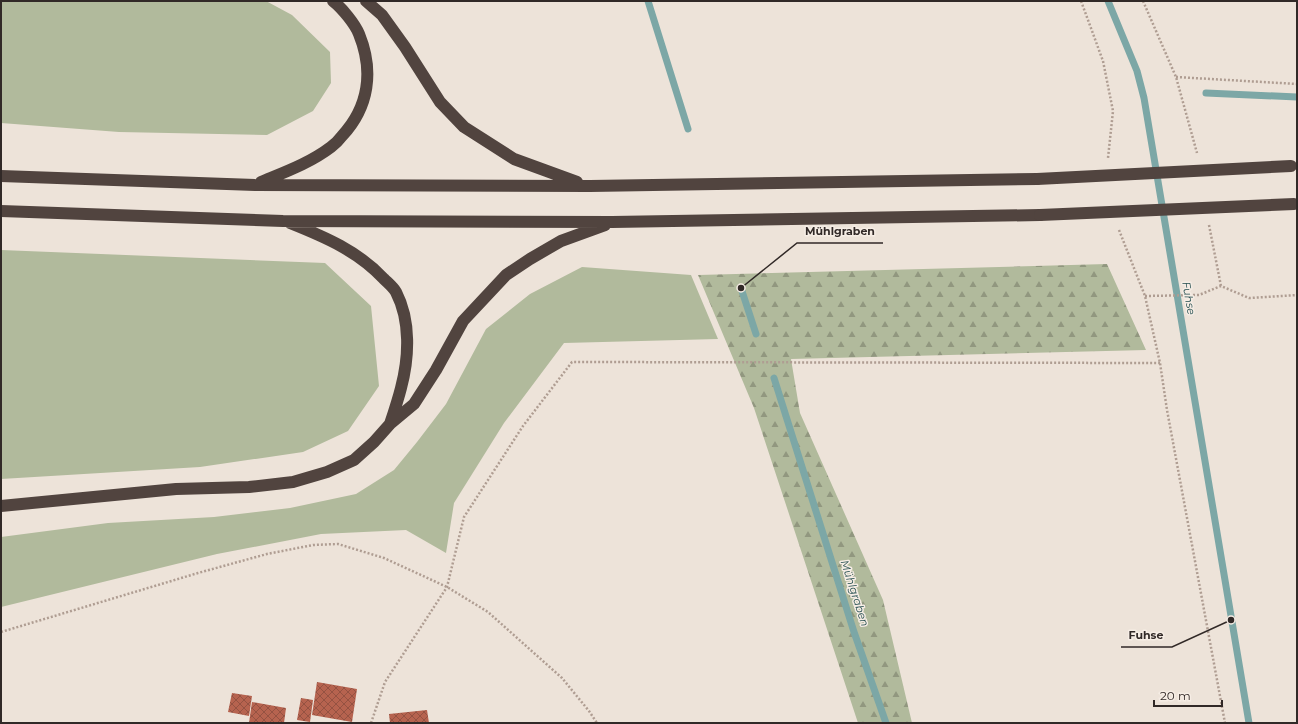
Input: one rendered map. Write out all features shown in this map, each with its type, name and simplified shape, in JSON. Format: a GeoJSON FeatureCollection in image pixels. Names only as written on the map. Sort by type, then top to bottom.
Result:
{"type":"FeatureCollection","features":[{"type":"Feature","properties":{"kind":"highway"},"geometry":{"type":"LineString","coordinates":[[255,185],[296,168],[332,146],[348,129],[362,108],[367,87],[367,59],[359,33],[340,7],[333,1]]}},
{"type":"Feature","properties":{"kind":"highway"},"geometry":{"type":"LineString","coordinates":[[366,1],[382,15],[405,47],[440,102],[464,127],[514,159],[590,186]]}},
{"type":"Feature","properties":{"kind":"highway"},"geometry":{"type":"LineString","coordinates":[[1,176],[255,185],[590,186],[1037,179],[1294,166]]}},
{"type":"Feature","properties":{"kind":"highway"},"geometry":{"type":"LineString","coordinates":[[1,211],[283,221],[612,222],[1040,216],[1295,204]]}},
{"type":"Feature","properties":{"kind":"highway"},"geometry":{"type":"LineString","coordinates":[[283,221],[323,236],[352,252],[373,266],[396,292],[406,321],[406,356],[402,388],[390,424]]}},
{"type":"Feature","properties":{"kind":"highway"},"geometry":{"type":"LineString","coordinates":[[1,506],[176,489],[249,487],[293,482],[327,472],[354,460],[374,442],[390,424],[414,404],[436,370],[463,321],[506,275],[561,241],[612,222]]}},
{"type":"Feature","properties":{"kind":"path"},"geometry":{"type":"LineString","coordinates":[[1081,1],[1103,61],[1113,111],[1108,164]]}},
{"type":"Feature","properties":{"kind":"path"},"geometry":{"type":"LineString","coordinates":[[1143,1],[1176,77],[1197,155]]}},
{"type":"Feature","properties":{"kind":"path"},"geometry":{"type":"LineString","coordinates":[[1176,77],[1297,84]]}},
{"type":"Feature","properties":{"kind":"path"},"geometry":{"type":"LineString","coordinates":[[1209,223],[1221,286]]}},
{"type":"Feature","properties":{"kind":"path"},"geometry":{"type":"LineString","coordinates":[[1119,228],[1145,296],[1160,363],[1224,723]]}},
{"type":"Feature","properties":{"kind":"path"},"geometry":{"type":"LineString","coordinates":[[1145,296],[1161,297],[1199,295],[1221,286],[1249,298],[1297,295]]}},
{"type":"Feature","properties":{"kind":"path"},"geometry":{"type":"LineString","coordinates":[[371,723],[385,682],[446,587],[464,517],[522,426],[572,362],[1160,363]]}},
{"type":"Feature","properties":{"kind":"path"},"geometry":{"type":"LineString","coordinates":[[1,632],[267,554],[313,545],[338,544],[384,558],[446,587],[488,612],[562,678],[597,723]]}},
{"type":"Feature","properties":{"kind":"green space"},"geometry":{"type":"Polygon","coordinates":[[[1,1],[266,1],[292,15],[330,52],[331,83],[313,111],[267,135],[119,132],[1,123],[1,1]]]}},
{"type":"Feature","properties":{"kind":"green space"},"geometry":{"type":"Polygon","coordinates":[[[1,250],[325,263],[371,306],[379,386],[348,431],[303,452],[200,467],[1,479],[1,250]]]}},
{"type":"Feature","properties":{"kind":"green space"},"geometry":{"type":"Polygon","coordinates":[[[1107,264],[1146,350],[791,359],[800,413],[883,600],[912,723],[858,723],[754,408],[698,275],[1107,264]]]}},
{"type":"Feature","properties":{"kind":"green space"},"geometry":{"type":"Polygon","coordinates":[[[582,267],[691,275],[718,339],[564,343],[504,423],[454,503],[446,553],[406,530],[321,534],[217,554],[1,607],[1,537],[108,523],[214,517],[290,508],[356,494],[394,470],[417,442],[446,404],[486,329],[530,294],[582,267]]]}},
{"type":"Feature","properties":{"kind":"building"},"geometry":{"type":"Polygon","coordinates":[[[317,682],[357,689],[352,722],[312,715],[317,682]]]}},
{"type":"Feature","properties":{"kind":"building"},"geometry":{"type":"Polygon","coordinates":[[[232,693],[252,696],[249,716],[228,712],[232,693]]]}},
{"type":"Feature","properties":{"kind":"building"},"geometry":{"type":"Polygon","coordinates":[[[301,698],[313,700],[310,722],[297,720],[301,698]]]}},
{"type":"Feature","properties":{"kind":"building"},"geometry":{"type":"Polygon","coordinates":[[[252,702],[286,708],[284,723],[249,723],[252,702]]]}},
{"type":"Feature","properties":{"kind":"building"},"geometry":{"type":"Polygon","coordinates":[[[427,710],[429,723],[390,723],[389,714],[427,710]]]}},
{"type":"Feature","properties":{"kind":"waterway","name":"Mühlgraben"},"geometry":{"type":"LineString","coordinates":[[648,1],[688,129]]}},
{"type":"Feature","properties":{"kind":"waterway","name":"Fuhse"},"geometry":{"type":"LineString","coordinates":[[1108,1],[1137,71],[1144,98],[1249,723]]}},
{"type":"Feature","properties":{"kind":"waterway"},"geometry":{"type":"LineString","coordinates":[[1206,93],[1297,97]]}},
{"type":"Feature","properties":{"kind":"waterway","name":"Mühlgraben"},"geometry":{"type":"LineString","coordinates":[[741,288],[756,334]]}},
{"type":"Feature","properties":{"kind":"waterway","name":"Mühlgraben"},"geometry":{"type":"LineString","coordinates":[[774,378],[854,632],[886,723]]}},
{"type":"Feature","properties":{"kind":"place","name":"Mühlgraben"},"geometry":{"type":"Point","coordinates":[741,288]}},
{"type":"Feature","properties":{"kind":"place","name":"Fuhse"},"geometry":{"type":"Point","coordinates":[1231,620]}}]}
